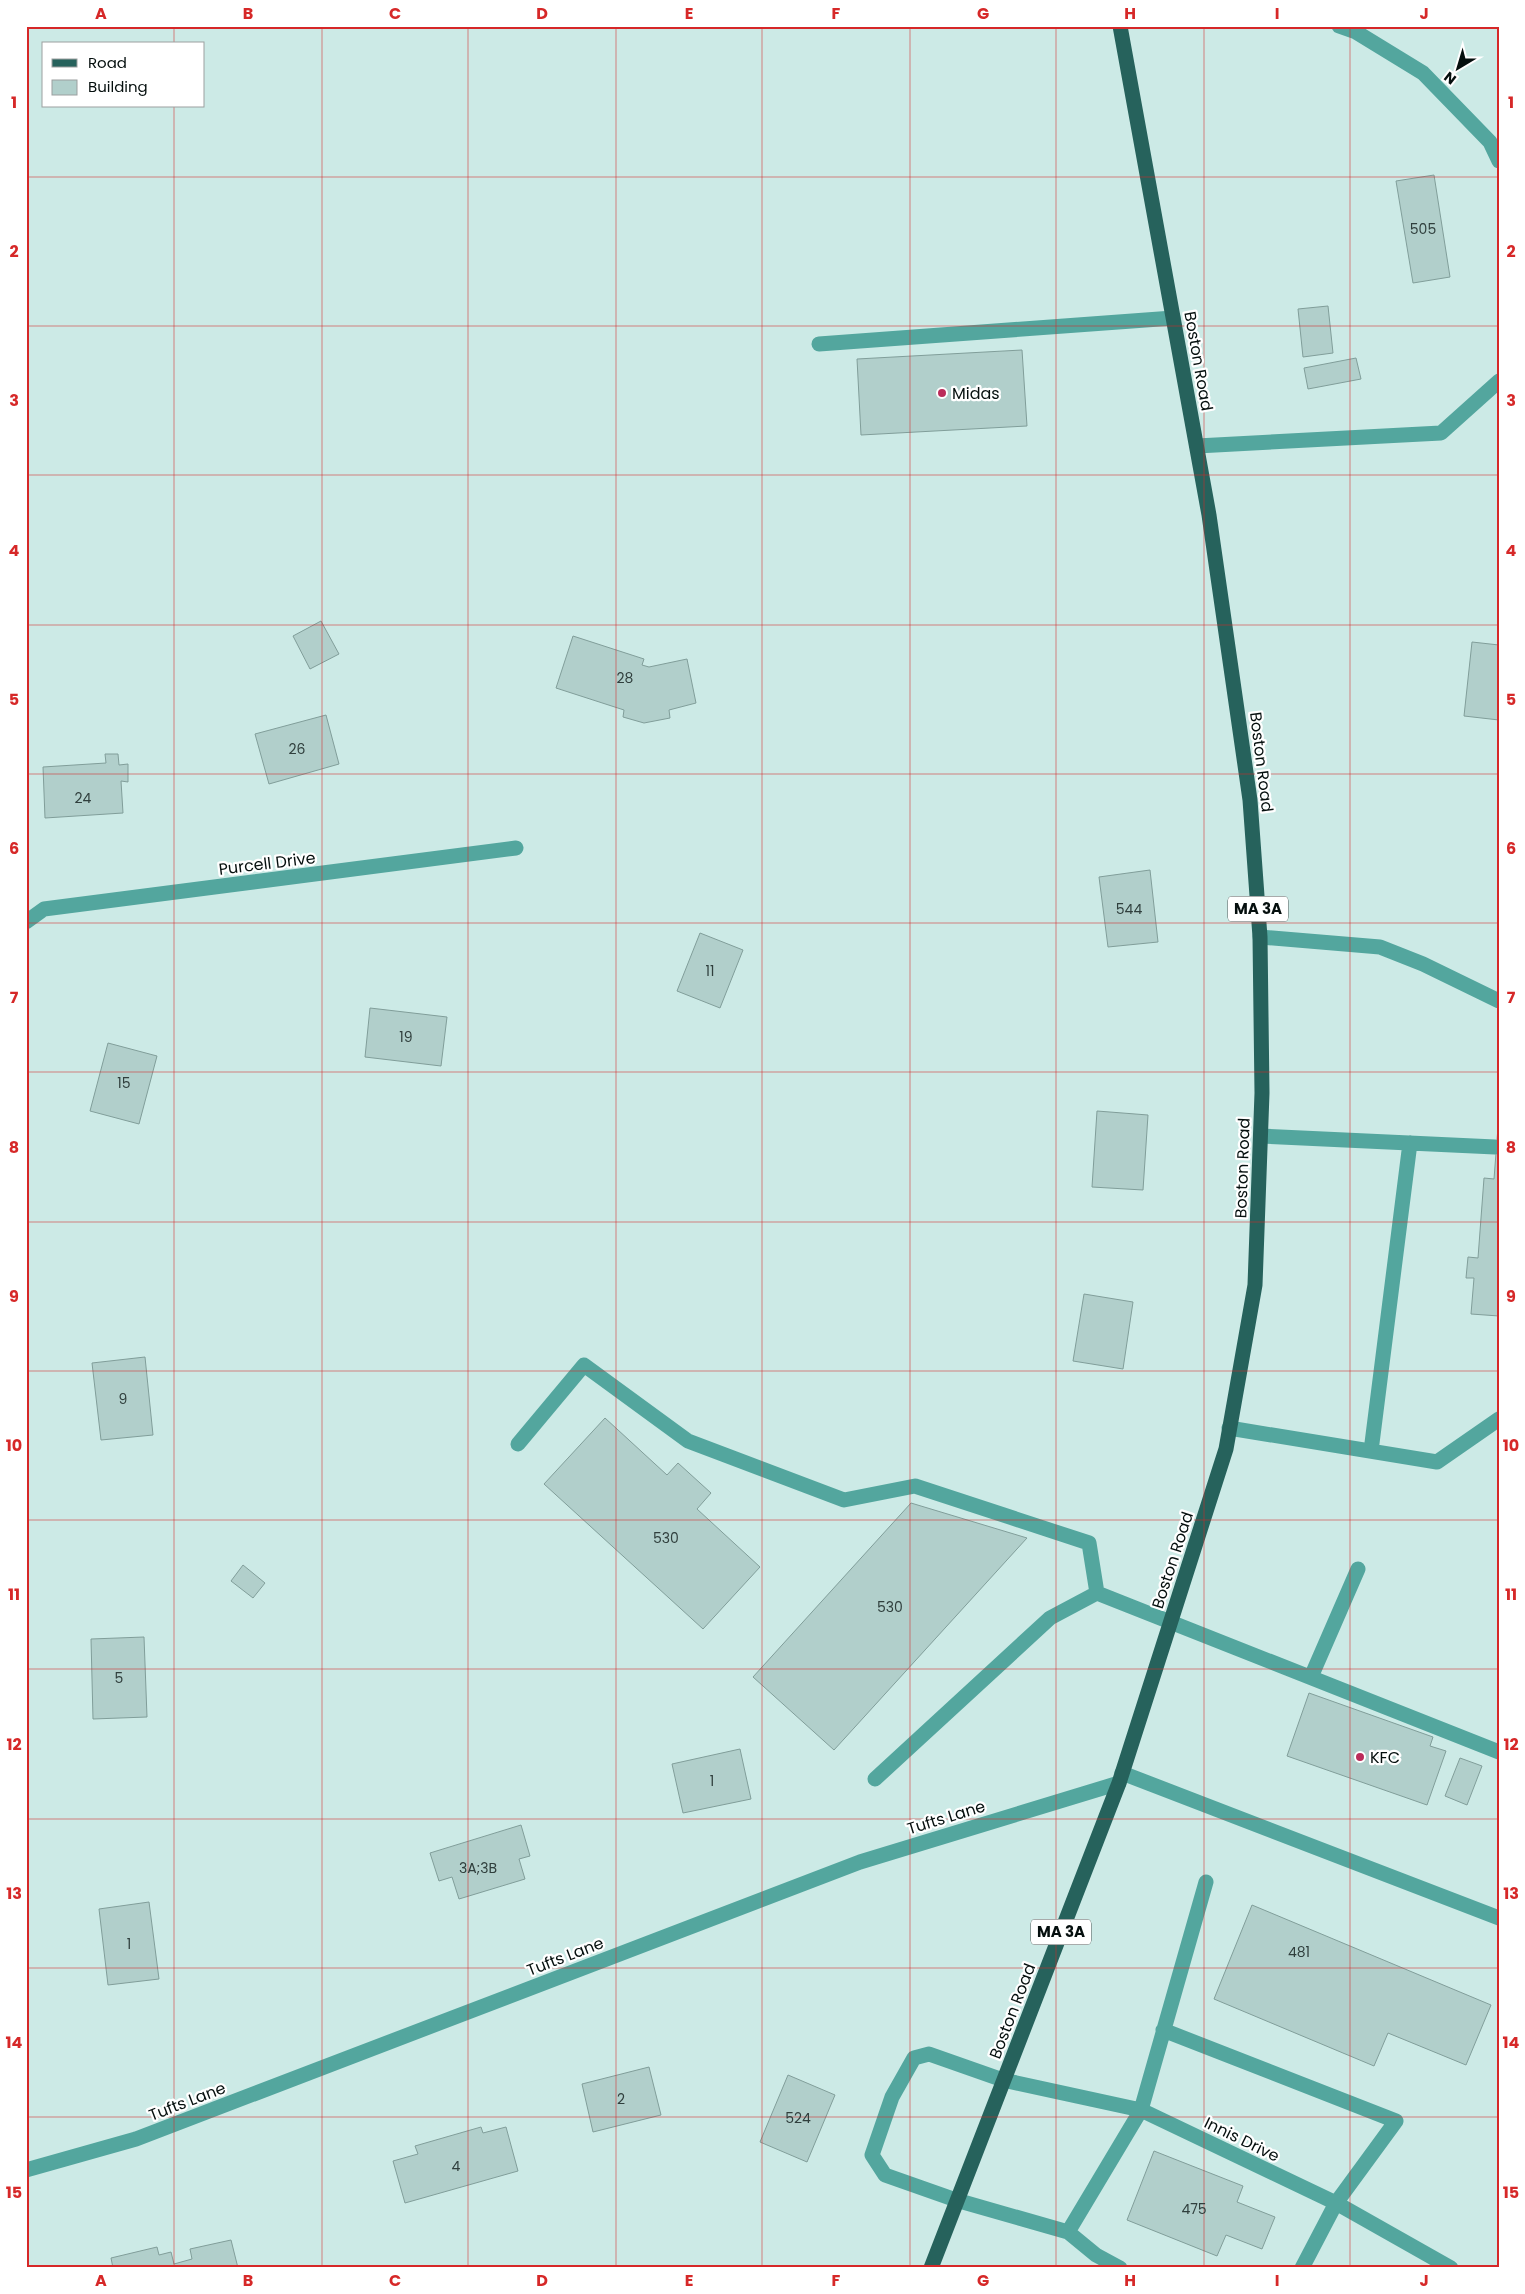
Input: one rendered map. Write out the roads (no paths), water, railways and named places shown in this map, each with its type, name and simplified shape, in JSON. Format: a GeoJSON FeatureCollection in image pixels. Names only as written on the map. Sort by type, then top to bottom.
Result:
{"type":"FeatureCollection","features":[{"type":"Feature","properties":{"kind":"main road","name":"Boston Road"},"geometry":{"type":"LineString","coordinates":[[931,2268],[1121,1778],[1226,1449],[1255,1285],[1262,1093],[1260,937],[1250,800],[1209,515],[1120,26]]}},
{"type":"Feature","properties":{"kind":"street"},"geometry":{"type":"LineString","coordinates":[[1339,26],[1356,32],[1423,73],[1490,142],[1499,161]]}},
{"type":"Feature","properties":{"kind":"street"},"geometry":{"type":"LineString","coordinates":[[819,344],[1173,318]]}},
{"type":"Feature","properties":{"kind":"street"},"geometry":{"type":"LineString","coordinates":[[1197,446],[1441,433],[1499,381]]}},
{"type":"Feature","properties":{"kind":"street","name":"Purcell Drive"},"geometry":{"type":"LineString","coordinates":[[26,922],[44,909],[516,848]]}},
{"type":"Feature","properties":{"kind":"street"},"geometry":{"type":"LineString","coordinates":[[1260,937],[1380,947],[1423,964],[1499,1001]]}},
{"type":"Feature","properties":{"kind":"street"},"geometry":{"type":"LineString","coordinates":[[1261,1136],[1495,1148]]}},
{"type":"Feature","properties":{"kind":"street"},"geometry":{"type":"LineString","coordinates":[[1372,1451],[1410,1143]]}},
{"type":"Feature","properties":{"kind":"street"},"geometry":{"type":"LineString","coordinates":[[518,1444],[584,1365],[688,1441],[844,1500],[915,1486],[1089,1543],[1097,1593]]}},
{"type":"Feature","properties":{"kind":"street"},"geometry":{"type":"LineString","coordinates":[[1230,1428],[1436,1462],[1499,1419]]}},
{"type":"Feature","properties":{"kind":"street"},"geometry":{"type":"LineString","coordinates":[[1311,1677],[1358,1569]]}},
{"type":"Feature","properties":{"kind":"street"},"geometry":{"type":"LineString","coordinates":[[875,1779],[1050,1618],[1097,1593],[1499,1752]]}},
{"type":"Feature","properties":{"kind":"street"},"geometry":{"type":"LineString","coordinates":[[1121,1778],[1499,1918]]}},
{"type":"Feature","properties":{"kind":"street","name":"Tufts Lane"},"geometry":{"type":"LineString","coordinates":[[26,2170],[136,2139],[860,1862],[1121,1778]]}},
{"type":"Feature","properties":{"kind":"street"},"geometry":{"type":"LineString","coordinates":[[1068,2232],[1141,2110],[1206,1882]]}},
{"type":"Feature","properties":{"kind":"street"},"geometry":{"type":"LineString","coordinates":[[1163,2030],[1396,2121],[1336,2203],[1302,2268]]}},
{"type":"Feature","properties":{"kind":"street","name":"Innis Drive"},"geometry":{"type":"LineString","coordinates":[[956,2200],[885,2175],[872,2155],[892,2097],[914,2058],[929,2054],[1003,2080],[1141,2110],[1336,2203],[1451,2268]]}},
{"type":"Feature","properties":{"kind":"street"},"geometry":{"type":"LineString","coordinates":[[956,2200],[1068,2232],[1096,2255],[1120,2268]]}},
{"type":"Feature","properties":{"kind":"place","name":"Midas"},"geometry":{"type":"Point","coordinates":[942,393]}},
{"type":"Feature","properties":{"kind":"place","name":"KFC"},"geometry":{"type":"Point","coordinates":[1360,1757]}}]}
